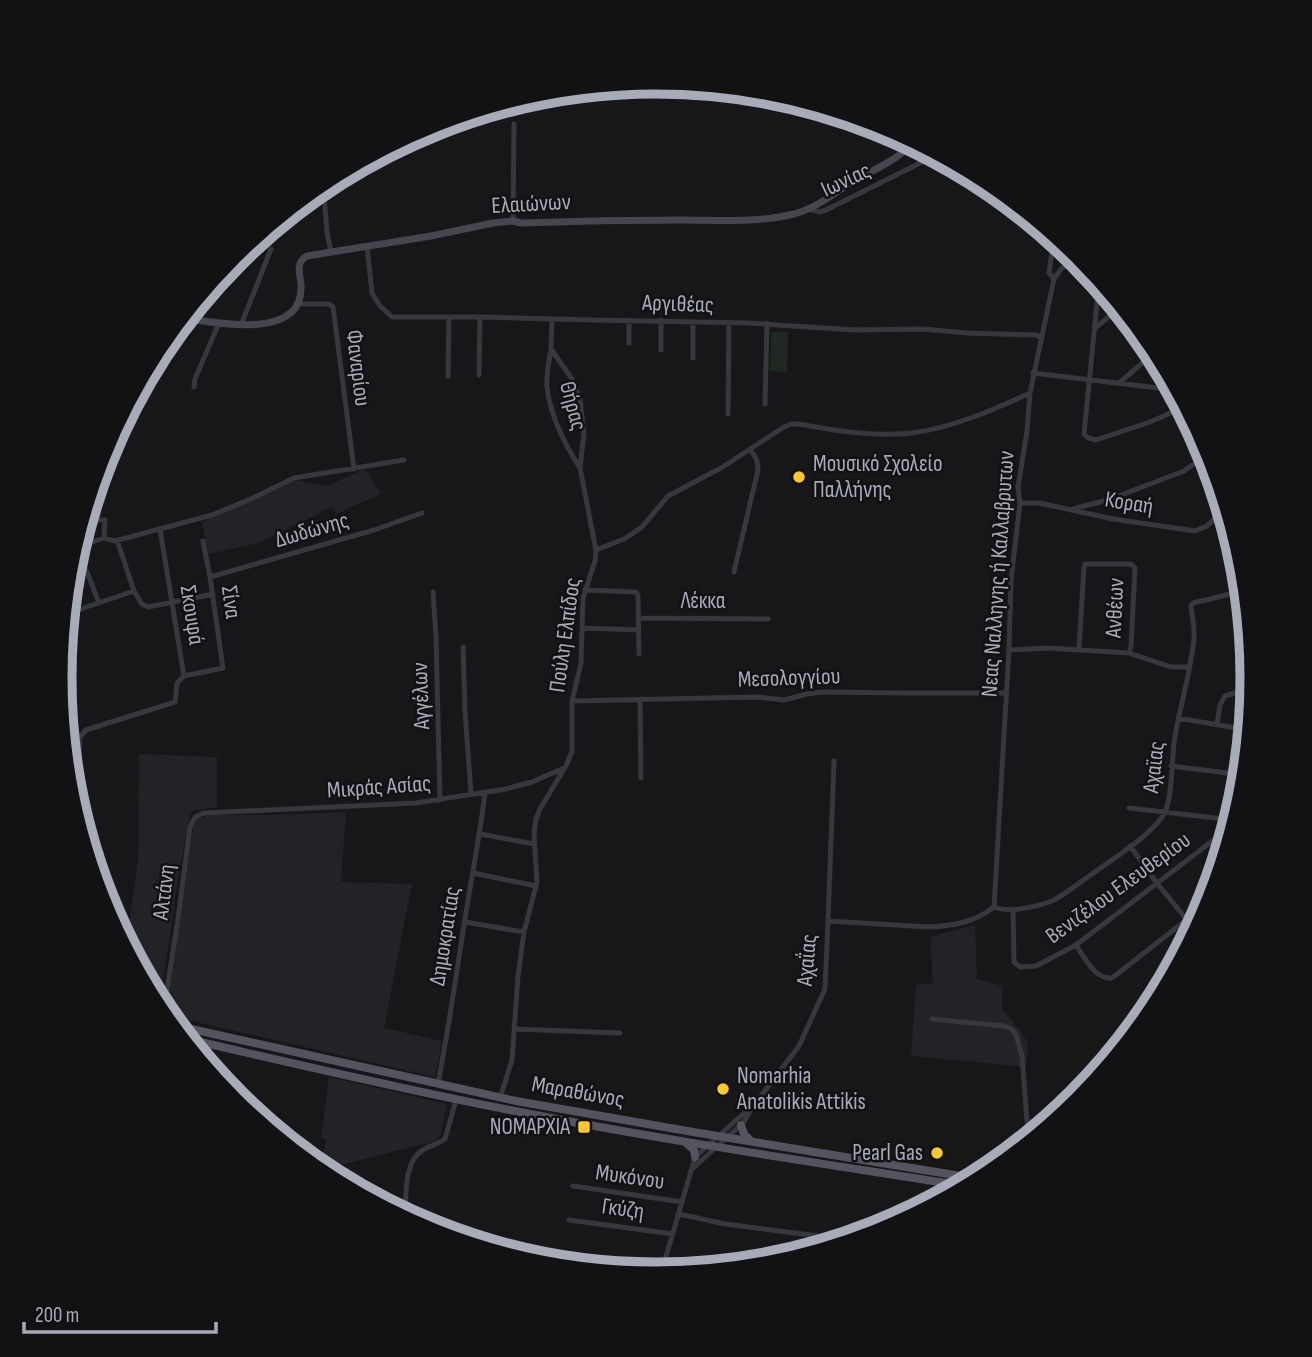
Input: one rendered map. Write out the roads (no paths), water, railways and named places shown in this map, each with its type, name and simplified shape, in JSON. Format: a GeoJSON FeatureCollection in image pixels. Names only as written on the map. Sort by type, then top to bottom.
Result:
{"type":"FeatureCollection","features":[{"type":"Feature","properties":{"kind":"main road","name":"Ελαιώνων"},"geometry":{"type":"LineString","coordinates":[[298,304],[301,293],[300,262],[309,255],[513,221],[521,223],[779,217],[808,209],[904,150]]}},
{"type":"Feature","properties":{"kind":"main road"},"geometry":{"type":"LineString","coordinates":[[195,320],[241,325],[263,324],[291,313],[298,304]]}},
{"type":"Feature","properties":{"kind":"main road","name":"Μαραθώνος"},"geometry":{"type":"LineString","coordinates":[[188,1028],[500,1097],[961,1176]]}},
{"type":"Feature","properties":{"kind":"main road","name":"Μαραθώνος"},"geometry":{"type":"LineString","coordinates":[[198,1041],[497,1108],[949,1183]]}},
{"type":"Feature","properties":{"kind":"main road"},"geometry":{"type":"LineString","coordinates":[[741,1125],[744,1134],[751,1141]]}},
{"type":"Feature","properties":{"kind":"main road"},"geometry":{"type":"LineString","coordinates":[[684,1141],[692,1147],[695,1157]]}},
{"type":"Feature","properties":{"kind":"street"},"geometry":{"type":"LineString","coordinates":[[513,221],[514,124]]}},
{"type":"Feature","properties":{"kind":"street","name":"Ιωνίας"},"geometry":{"type":"LineString","coordinates":[[808,209],[819,212],[826,210],[925,161]]}},
{"type":"Feature","properties":{"kind":"street"},"geometry":{"type":"LineString","coordinates":[[324,198],[331,252]]}},
{"type":"Feature","properties":{"kind":"street","name":"Αργιθέας"},"geometry":{"type":"LineString","coordinates":[[367,247],[372,293],[377,303],[395,317],[767,323],[855,330],[922,330],[1040,337]]}},
{"type":"Feature","properties":{"kind":"street"},"geometry":{"type":"LineString","coordinates":[[241,325],[271,249]]}},
{"type":"Feature","properties":{"kind":"street","name":"Νεας Nαλληνης ή Καλλαβρυτων"},"geometry":{"type":"LineString","coordinates":[[992,909],[1009,650],[1010,580],[1020,503],[1018,487],[1033,373],[1054,279],[1049,273],[1052,249]]}},
{"type":"Feature","properties":{"kind":"street"},"geometry":{"type":"LineString","coordinates":[[1054,279],[1068,264]]}},
{"type":"Feature","properties":{"kind":"street"},"geometry":{"type":"LineString","coordinates":[[1098,296],[1084,434],[1096,440],[1175,411]]}},
{"type":"Feature","properties":{"kind":"street","name":"Φαναρίου"},"geometry":{"type":"LineString","coordinates":[[298,304],[330,304],[333,307],[354,469]]}},
{"type":"Feature","properties":{"kind":"street"},"geometry":{"type":"LineString","coordinates":[[1095,328],[1112,314]]}},
{"type":"Feature","properties":{"kind":"street"},"geometry":{"type":"LineString","coordinates":[[448,376],[449,317]]}},
{"type":"Feature","properties":{"kind":"street"},"geometry":{"type":"LineString","coordinates":[[480,317],[480,375]]}},
{"type":"Feature","properties":{"kind":"street","name":"Θήρας"},"geometry":{"type":"LineString","coordinates":[[552,319],[547,388],[553,415],[580,468]]}},
{"type":"Feature","properties":{"kind":"street"},"geometry":{"type":"LineString","coordinates":[[629,320],[629,343]]}},
{"type":"Feature","properties":{"kind":"street"},"geometry":{"type":"LineString","coordinates":[[661,320],[661,350]]}},
{"type":"Feature","properties":{"kind":"street"},"geometry":{"type":"LineString","coordinates":[[693,322],[693,358]]}},
{"type":"Feature","properties":{"kind":"street"},"geometry":{"type":"LineString","coordinates":[[194,387],[219,323]]}},
{"type":"Feature","properties":{"kind":"street"},"geometry":{"type":"LineString","coordinates":[[728,414],[729,323]]}},
{"type":"Feature","properties":{"kind":"street"},"geometry":{"type":"LineString","coordinates":[[765,404],[767,323]]}},
{"type":"Feature","properties":{"kind":"street","name":"Θήρας"},"geometry":{"type":"LineString","coordinates":[[551,349],[572,379],[580,400],[584,434],[580,468],[596,551]]}},
{"type":"Feature","properties":{"kind":"street"},"geometry":{"type":"LineString","coordinates":[[1119,383],[1146,360]]}},
{"type":"Feature","properties":{"kind":"street"},"geometry":{"type":"LineString","coordinates":[[1033,373],[1163,389]]}},
{"type":"Feature","properties":{"kind":"street","name":"Πούλη Ελπίδος"},"geometry":{"type":"LineString","coordinates":[[497,1108],[512,1060],[524,932],[536,886],[536,819],[572,751],[572,701],[582,663],[582,607],[596,551],[624,539],[642,527],[662,502],[674,492],[721,468],[791,424],[870,434],[910,433],[952,423],[1030,393]]}},
{"type":"Feature","properties":{"kind":"street"},"geometry":{"type":"LineString","coordinates":[[734,572],[758,470],[758,463],[750,450]]}},
{"type":"Feature","properties":{"kind":"street"},"geometry":{"type":"LineString","coordinates":[[88,543],[104,538],[113,541],[212,515],[294,478],[404,460]]}},
{"type":"Feature","properties":{"kind":"street"},"geometry":{"type":"LineString","coordinates":[[1068,510],[1108,500],[1184,471],[1198,461]]}},
{"type":"Feature","properties":{"kind":"street","name":"Κοραή"},"geometry":{"type":"LineString","coordinates":[[1020,503],[1038,503],[1195,531],[1207,526],[1217,517]]}},
{"type":"Feature","properties":{"kind":"street","name":"Δωδώνης"},"geometry":{"type":"LineString","coordinates":[[210,577],[374,530],[422,513]]}},
{"type":"Feature","properties":{"kind":"street"},"geometry":{"type":"LineString","coordinates":[[94,520],[105,520],[104,538]]}},
{"type":"Feature","properties":{"kind":"street","name":"Σκουφά"},"geometry":{"type":"LineString","coordinates":[[79,764],[82,733],[175,702],[177,683],[184,676],[160,529]]}},
{"type":"Feature","properties":{"kind":"street"},"geometry":{"type":"LineString","coordinates":[[117,540],[134,591],[142,604],[148,607],[213,594]]}},
{"type":"Feature","properties":{"kind":"street","name":"Σίνα"},"geometry":{"type":"LineString","coordinates":[[184,676],[223,668],[203,541]]}},
{"type":"Feature","properties":{"kind":"street"},"geometry":{"type":"LineString","coordinates":[[83,564],[99,603]]}},
{"type":"Feature","properties":{"kind":"street","name":"Ανθέων"},"geometry":{"type":"LineString","coordinates":[[1009,650],[1079,649],[1129,653],[1135,568],[1131,564],[1085,564],[1079,649]]}},
{"type":"Feature","properties":{"kind":"street"},"geometry":{"type":"LineString","coordinates":[[585,590],[635,591],[638,595],[639,654]]}},
{"type":"Feature","properties":{"kind":"street"},"geometry":{"type":"LineString","coordinates":[[76,611],[134,591]]}},
{"type":"Feature","properties":{"kind":"street","name":"Αγγέλων"},"geometry":{"type":"LineString","coordinates":[[433,592],[440,800]]}},
{"type":"Feature","properties":{"kind":"street","name":"Αχαϊας"},"geometry":{"type":"LineString","coordinates":[[992,909],[1013,910],[1041,905],[1058,898],[1157,824],[1166,811],[1169,800],[1178,718],[1195,635],[1193,603],[1234,593]]}},
{"type":"Feature","properties":{"kind":"street","name":"Λέκκα"},"geometry":{"type":"LineString","coordinates":[[638,618],[768,619]]}},
{"type":"Feature","properties":{"kind":"street"},"geometry":{"type":"LineString","coordinates":[[583,628],[638,630]]}},
{"type":"Feature","properties":{"kind":"street"},"geometry":{"type":"LineString","coordinates":[[463,647],[471,794]]}},
{"type":"Feature","properties":{"kind":"street"},"geometry":{"type":"LineString","coordinates":[[1129,653],[1171,667],[1189,667]]}},
{"type":"Feature","properties":{"kind":"street","name":"Μεσολογγίου"},"geometry":{"type":"LineString","coordinates":[[572,701],[757,697],[784,700],[822,692],[1006,693]]}},
{"type":"Feature","properties":{"kind":"street"},"geometry":{"type":"LineString","coordinates":[[1217,724],[1220,705],[1225,696],[1240,693]]}},
{"type":"Feature","properties":{"kind":"street"},"geometry":{"type":"LineString","coordinates":[[640,699],[641,778]]}},
{"type":"Feature","properties":{"kind":"street"},"geometry":{"type":"LineString","coordinates":[[1178,718],[1238,728]]}},
{"type":"Feature","properties":{"kind":"street"},"geometry":{"type":"LineString","coordinates":[[828,921],[834,761]]}},
{"type":"Feature","properties":{"kind":"street"},"geometry":{"type":"LineString","coordinates":[[1171,766],[1232,774]]}},
{"type":"Feature","properties":{"kind":"street","name":"Μικράς Ασίας"},"geometry":{"type":"LineString","coordinates":[[195,817],[204,813],[348,808],[440,800],[506,789],[532,782],[562,769]]}},
{"type":"Feature","properties":{"kind":"street","name":"Δημοκρατίας"},"geometry":{"type":"LineString","coordinates":[[438,1084],[485,792]]}},
{"type":"Feature","properties":{"kind":"street"},"geometry":{"type":"LineString","coordinates":[[1129,808],[1223,819]]}},
{"type":"Feature","properties":{"kind":"street","name":"Αλτάνη"},"geometry":{"type":"LineString","coordinates":[[166,996],[190,827],[195,817]]}},
{"type":"Feature","properties":{"kind":"street"},"geometry":{"type":"LineString","coordinates":[[480,834],[534,844]]}},
{"type":"Feature","properties":{"kind":"street","name":"Βενιζέλου Ελευθερίου"},"geometry":{"type":"LineString","coordinates":[[1013,910],[1016,965],[1036,966],[1076,945],[1218,837]]}},
{"type":"Feature","properties":{"kind":"street"},"geometry":{"type":"LineString","coordinates":[[1076,945],[1101,978],[1110,978],[1187,920],[1130,846]]}},
{"type":"Feature","properties":{"kind":"street"},"geometry":{"type":"LineString","coordinates":[[473,873],[536,886]]}},
{"type":"Feature","properties":{"kind":"street","name":"Αχαΐας"},"geometry":{"type":"LineString","coordinates":[[724,1137],[741,1125],[799,1046],[823,996],[826,983],[828,921],[945,926],[960,924],[992,909]]}},
{"type":"Feature","properties":{"kind":"street"},"geometry":{"type":"LineString","coordinates":[[465,922],[524,932]]}},
{"type":"Feature","properties":{"kind":"street"},"geometry":{"type":"LineString","coordinates":[[932,1019],[1004,1026],[1013,1030],[1022,1056],[1028,1129]]}},
{"type":"Feature","properties":{"kind":"street"},"geometry":{"type":"LineString","coordinates":[[514,1029],[620,1033]]}},
{"type":"Feature","properties":{"kind":"street"},"geometry":{"type":"LineString","coordinates":[[406,1206],[410,1165],[418,1153],[445,1139],[456,1100]]}},
{"type":"Feature","properties":{"kind":"street","name":"Αχαΐας"},"geometry":{"type":"LineString","coordinates":[[724,1137],[754,1105]]}},
{"type":"Feature","properties":{"kind":"street"},"geometry":{"type":"LineString","coordinates":[[665,1263],[695,1157],[724,1137]]}},
{"type":"Feature","properties":{"kind":"street"},"geometry":{"type":"LineString","coordinates":[[691,1170],[712,1146]]}},
{"type":"Feature","properties":{"kind":"street","name":"Μυκόνου"},"geometry":{"type":"LineString","coordinates":[[573,1186],[682,1202]]}},
{"type":"Feature","properties":{"kind":"street"},"geometry":{"type":"LineString","coordinates":[[680,1214],[725,1224],[827,1237]]}},
{"type":"Feature","properties":{"kind":"street","name":"Γκύζη"},"geometry":{"type":"LineString","coordinates":[[569,1220],[673,1234]]}},
{"type":"Feature","properties":{"kind":"place","name":"Μουσικό Σχολείο Παλλήνης"},"geometry":{"type":"Point","coordinates":[799,477]}},
{"type":"Feature","properties":{"kind":"place","name":"Nomarhia Anatolikis Attikis"},"geometry":{"type":"Point","coordinates":[723,1089]}},
{"type":"Feature","properties":{"kind":"place","name":"ΝΟΜΑΡΧΙΑ"},"geometry":{"type":"Point","coordinates":[584,1127]}},
{"type":"Feature","properties":{"kind":"place","name":"Pearl Gas"},"geometry":{"type":"Point","coordinates":[937,1153]}}]}
